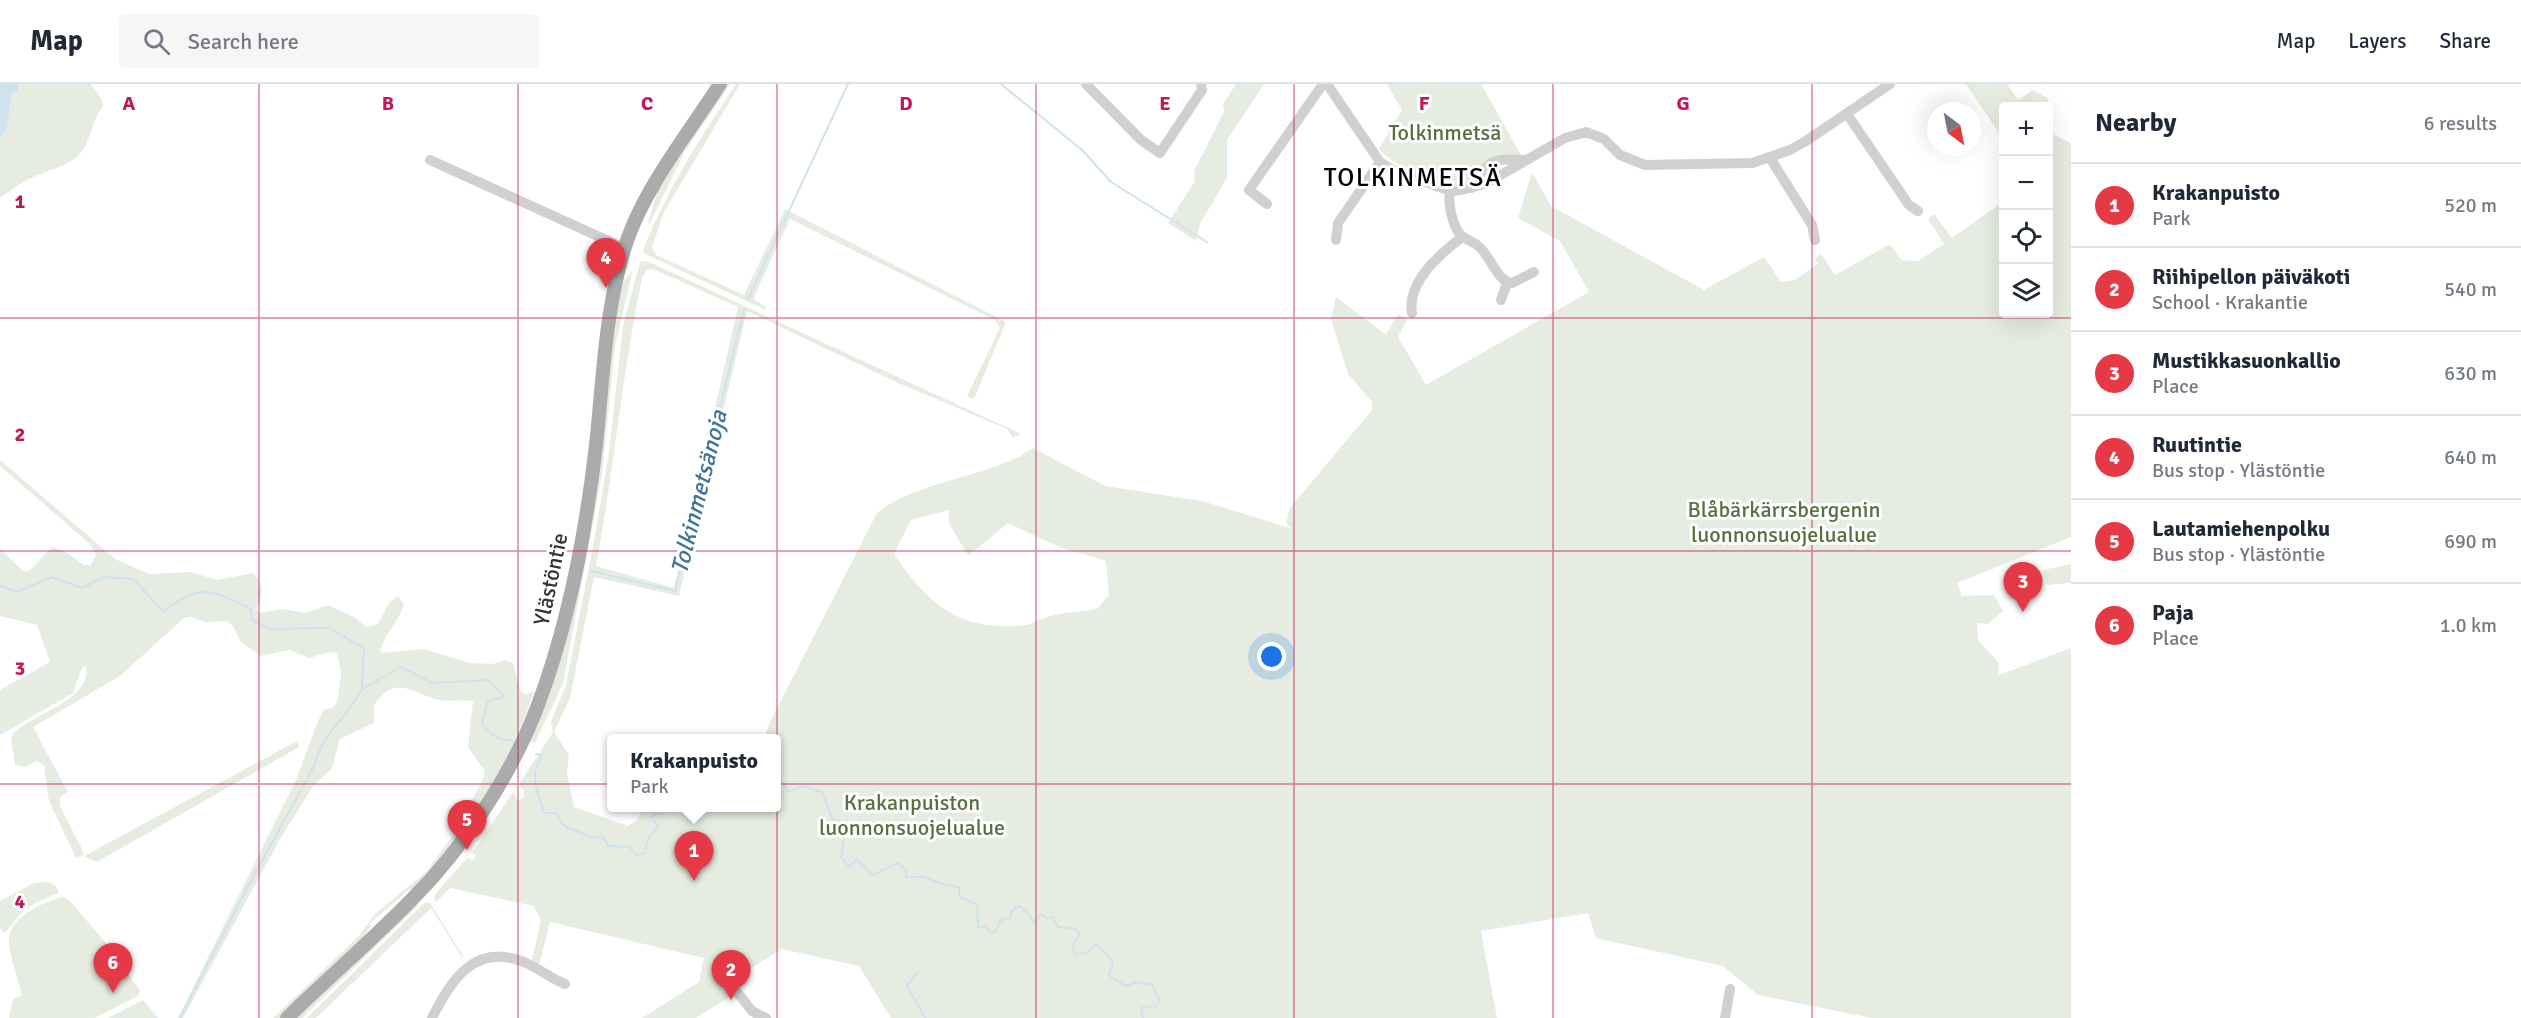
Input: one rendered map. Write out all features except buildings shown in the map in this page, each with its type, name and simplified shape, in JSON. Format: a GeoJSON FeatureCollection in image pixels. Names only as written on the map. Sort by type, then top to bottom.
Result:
{"type":"FeatureCollection","features":[{"type":"Feature","properties":{"kind":"main road","name":"Ylästöntie"},"geometry":{"type":"LineString","coordinates":[[287,1018],[434,875],[469,830],[510,765],[530,725],[558,645],[574,575],[595,448],[612,298],[624,248],[663,172],[720,84]]}},
{"type":"Feature","properties":{"kind":"street"},"geometry":{"type":"LineString","coordinates":[[1086,84],[1141,140],[1160,153],[1197,100],[1202,90],[1201,84]]}},
{"type":"Feature","properties":{"kind":"street"},"geometry":{"type":"LineString","coordinates":[[1267,204],[1249,190],[1325,84],[1380,162],[1391,169],[1450,190],[1471,188],[1492,180],[1565,138],[1586,132],[1604,139],[1620,155],[1644,165],[1752,163],[1770,158],[1806,141],[1890,84]]}},
{"type":"Feature","properties":{"kind":"street"},"geometry":{"type":"LineString","coordinates":[[1847,114],[1909,205],[1918,212]]}},
{"type":"Feature","properties":{"kind":"street"},"geometry":{"type":"LineString","coordinates":[[1770,158],[1812,225],[1815,240]]}},
{"type":"Feature","properties":{"kind":"street"},"geometry":{"type":"LineString","coordinates":[[430,160],[624,248]]}},
{"type":"Feature","properties":{"kind":"street"},"geometry":{"type":"LineString","coordinates":[[1471,188],[1482,169],[1490,162],[1525,160]]}},
{"type":"Feature","properties":{"kind":"street"},"geometry":{"type":"LineString","coordinates":[[1336,240],[1338,223],[1380,162]]}},
{"type":"Feature","properties":{"kind":"street"},"geometry":{"type":"LineString","coordinates":[[1450,190],[1451,213],[1462,237],[1485,251],[1507,283]]}},
{"type":"Feature","properties":{"kind":"street"},"geometry":{"type":"LineString","coordinates":[[1412,314],[1410,302],[1427,269],[1437,257],[1462,237]]}},
{"type":"Feature","properties":{"kind":"street"},"geometry":{"type":"LineString","coordinates":[[1507,283],[1519,281],[1534,272]]}},
{"type":"Feature","properties":{"kind":"street"},"geometry":{"type":"LineString","coordinates":[[1501,300],[1507,283]]}},
{"type":"Feature","properties":{"kind":"street"},"geometry":{"type":"LineString","coordinates":[[432,1018],[450,983],[480,960],[512,959],[565,984]]}},
{"type":"Feature","properties":{"kind":"street"},"geometry":{"type":"LineString","coordinates":[[1725,1018],[1730,989]]}},
{"type":"Feature","properties":{"kind":"street"},"geometry":{"type":"LineString","coordinates":[[737,992],[752,1011],[766,1018]]}},
{"type":"Feature","properties":{"kind":"green space"},"geometry":{"type":"Polygon","coordinates":[[[19,84],[91,84],[102,100],[103,106],[86,145],[78,156],[61,166],[27,180],[0,198],[0,138],[7,129],[12,91],[18,91],[19,84]]]}},
{"type":"Feature","properties":{"kind":"green space"},"geometry":{"type":"Polygon","coordinates":[[[727,84],[730,84],[684,153],[648,223],[657,192],[727,84]]]}},
{"type":"Feature","properties":{"kind":"green space"},"geometry":{"type":"Polygon","coordinates":[[[736,84],[740,84],[664,212],[652,247],[656,255],[744,295],[785,209],[1006,322],[974,399],[967,396],[1000,328],[995,320],[790,219],[753,299],[766,307],[766,310],[645,254],[643,250],[674,185],[736,84]]]}},
{"type":"Feature","properties":{"kind":"green space"},"geometry":{"type":"Polygon","coordinates":[[[1236,84],[1264,84],[1227,140],[1227,178],[1200,224],[1196,241],[1168,223],[1195,181],[1194,171],[1224,112],[1223,104],[1236,84]]]}},
{"type":"Feature","properties":{"kind":"green space","name":"Tolkinmetsä"},"geometry":{"type":"Polygon","coordinates":[[[1387,84],[1481,84],[1521,155],[1509,156],[1494,162],[1480,176],[1466,184],[1446,184],[1420,176],[1395,162],[1379,149],[1402,110],[1387,84]]]}},
{"type":"Feature","properties":{"kind":"green space"},"geometry":{"type":"Polygon","coordinates":[[[1966,84],[2007,84],[2018,100],[2033,90],[2049,99],[2048,102],[1999,102],[1999,133],[1981,106],[1981,102],[1978,102],[1966,84]]]}},
{"type":"Feature","properties":{"kind":"green space"},"geometry":{"type":"Polygon","coordinates":[[[2053,134],[2071,143],[2071,537],[1957,583],[1962,596],[1994,595],[2003,611],[1988,624],[1977,623],[1978,640],[1998,662],[1999,675],[2071,648],[2071,1018],[1871,1018],[1758,995],[1723,966],[1596,938],[1588,913],[1481,931],[1497,1018],[891,1018],[859,966],[782,949],[746,971],[740,990],[696,1018],[642,1018],[699,982],[704,958],[550,922],[539,965],[532,961],[541,920],[534,906],[450,888],[436,902],[434,897],[437,892],[467,858],[473,860],[476,855],[472,853],[513,792],[518,800],[524,797],[524,791],[519,784],[553,732],[551,722],[566,685],[593,547],[609,453],[623,326],[640,262],[647,261],[1021,434],[1013,438],[1007,429],[896,382],[747,311],[679,596],[594,577],[570,698],[554,732],[569,755],[567,773],[574,807],[628,826],[637,820],[641,812],[781,812],[781,734],[766,734],[769,724],[877,513],[895,501],[934,485],[995,467],[1033,448],[1105,486],[1202,501],[1293,529],[1286,523],[1290,508],[1372,410],[1372,402],[1348,374],[1331,319],[1336,297],[1386,335],[1398,314],[1407,320],[1398,337],[1426,385],[1589,292],[1560,241],[1518,218],[1532,172],[1551,206],[1704,290],[1764,257],[1781,282],[1795,280],[1818,264],[1815,259],[1821,254],[1835,275],[1890,244],[1901,260],[1918,261],[1944,244],[1928,219],[1934,214],[1952,238],[1999,205],[1999,318],[2053,318],[2053,134]],[[653,269],[647,270],[642,278],[635,314],[596,566],[674,588],[738,307],[653,269]],[[949,510],[911,520],[894,554],[920,588],[934,601],[948,612],[982,624],[1026,625],[1053,615],[1097,609],[1109,595],[1106,561],[1059,547],[1008,523],[968,556],[949,523],[949,510]]]}},
{"type":"Feature","properties":{"kind":"green space"},"geometry":{"type":"Polygon","coordinates":[[[633,269],[615,346],[602,474],[563,683],[535,743],[527,740],[554,675],[609,373],[620,287],[633,269]]]}},
{"type":"Feature","properties":{"kind":"green space"},"geometry":{"type":"Polygon","coordinates":[[[0,460],[115,559],[149,574],[191,572],[217,580],[253,573],[262,590],[256,609],[259,613],[283,609],[306,613],[328,605],[354,617],[366,627],[378,624],[389,603],[398,596],[404,605],[382,644],[380,650],[382,653],[423,649],[470,663],[493,664],[504,660],[513,663],[520,690],[525,695],[534,691],[524,719],[499,772],[451,846],[413,891],[410,889],[369,924],[371,926],[361,940],[281,1018],[273,1018],[358,937],[375,914],[426,872],[457,830],[484,777],[484,770],[468,747],[473,701],[440,700],[404,688],[390,690],[382,695],[374,705],[374,723],[340,739],[332,768],[313,786],[280,839],[183,1018],[178,1018],[296,780],[318,721],[324,710],[334,707],[338,699],[341,674],[337,653],[329,652],[309,658],[290,650],[261,656],[240,641],[233,626],[226,621],[205,622],[191,617],[184,618],[120,676],[33,727],[68,792],[60,797],[60,806],[83,851],[84,855],[76,858],[49,801],[44,765],[37,761],[25,767],[15,765],[11,737],[31,721],[70,698],[85,679],[86,666],[82,668],[73,693],[0,735],[0,690],[50,662],[37,625],[0,616],[0,549],[22,570],[28,572],[52,547],[66,552],[84,565],[91,565],[96,555],[89,543],[0,466],[0,460]]]}},
{"type":"Feature","properties":{"kind":"green space"},"geometry":{"type":"Polygon","coordinates":[[[2071,564],[2071,583],[2047,585],[2043,570],[2071,564]]]}},
{"type":"Feature","properties":{"kind":"green space"},"geometry":{"type":"Polygon","coordinates":[[[297,741],[299,747],[97,862],[84,856],[297,741]]]}},
{"type":"Feature","properties":{"kind":"green space"},"geometry":{"type":"Polygon","coordinates":[[[48,882],[55,885],[59,893],[29,907],[5,933],[0,928],[0,901],[34,883],[48,882]]]}},
{"type":"Feature","properties":{"kind":"green space"},"geometry":{"type":"Polygon","coordinates":[[[63,897],[69,900],[111,949],[140,991],[138,996],[95,1018],[9,1018],[13,999],[22,995],[10,952],[11,931],[15,923],[29,911],[63,897]]]}},
{"type":"Feature","properties":{"kind":"green space"},"geometry":{"type":"Polygon","coordinates":[[[417,903],[418,906],[302,1018],[294,1018],[417,903]]]}},
{"type":"Feature","properties":{"kind":"green space"},"geometry":{"type":"Polygon","coordinates":[[[424,903],[430,903],[463,957],[453,966],[462,957],[431,908],[316,1018],[307,1018],[424,903]]]}},
{"type":"Feature","properties":{"kind":"green space"},"geometry":{"type":"Polygon","coordinates":[[[143,1000],[158,1018],[108,1018],[143,1000]]]}},
{"type":"Feature","properties":{"kind":"water"},"geometry":{"type":"Polygon","coordinates":[[[0,84],[19,84],[18,91],[12,91],[7,129],[0,138],[0,84]]]}},
{"type":"Feature","properties":{"kind":"waterway","name":"Tolkinmetsänoja"},"geometry":{"type":"LineString","coordinates":[[748,299],[848,84]]}},
{"type":"Feature","properties":{"kind":"waterway","name":"Tolkinmetsänoja"},"geometry":{"type":"LineString","coordinates":[[1001,84],[1082,150],[1111,182],[1207,242]]}},
{"type":"Feature","properties":{"kind":"waterway","name":"Tolkinmetsänoja"},"geometry":{"type":"LineString","coordinates":[[591,571],[675,591],[744,309]]}},
{"type":"Feature","properties":{"kind":"waterway"},"geometry":{"type":"LineString","coordinates":[[0,586],[17,592],[52,577],[82,588],[104,577],[133,579],[163,611],[188,596],[207,592],[216,593],[251,609],[252,620],[269,629],[329,628],[364,648],[362,689],[401,667],[432,683],[488,680],[504,697],[488,701],[482,723],[495,736],[513,741]]}},
{"type":"Feature","properties":{"kind":"waterway"},"geometry":{"type":"LineString","coordinates":[[180,1018],[314,766],[323,743],[362,689]]}},
{"type":"Feature","properties":{"kind":"waterway"},"geometry":{"type":"LineString","coordinates":[[536,754],[542,755],[535,771],[535,783],[544,813],[556,813],[563,825],[591,837],[604,838],[608,846],[630,847],[637,855],[644,853],[649,837],[658,827],[652,817],[654,814],[664,812]]}},
{"type":"Feature","properties":{"kind":"waterway"},"geometry":{"type":"LineString","coordinates":[[781,781],[789,792],[802,786],[822,792],[832,818],[845,832],[841,857],[849,867],[857,859],[873,875],[898,863],[906,869],[906,877],[923,877],[959,887],[959,896],[977,905],[978,928],[985,926],[991,933],[995,932],[1001,920],[1011,917],[1011,911],[1020,906],[1034,921],[1041,914],[1047,919],[1052,917],[1058,927],[1072,928],[1077,931],[1080,934],[1072,946],[1075,954],[1088,953],[1092,946],[1098,945],[1113,962],[1109,975],[1125,986],[1137,982],[1152,985],[1160,1001],[1156,1006],[1141,1008],[1143,1018]]}},
{"type":"Feature","properties":{"kind":"waterway"},"geometry":{"type":"LineString","coordinates":[[918,971],[907,986],[925,1018]]}},
{"type":"Feature","properties":{"kind":"place","name":"Ruutintie"},"geometry":{"type":"Point","coordinates":[606,288]}},
{"type":"Feature","properties":{"kind":"place","name":"Mustikkasuonkallio"},"geometry":{"type":"Point","coordinates":[2023,612]}},
{"type":"Feature","properties":{"kind":"place","name":"Lautamiehenpolku"},"geometry":{"type":"Point","coordinates":[467,850]}},
{"type":"Feature","properties":{"kind":"place","name":"Krakanpuisto"},"geometry":{"type":"Point","coordinates":[694,881]}},
{"type":"Feature","properties":{"kind":"place","name":"Paja"},"geometry":{"type":"Point","coordinates":[113,993]}},
{"type":"Feature","properties":{"kind":"place","name":"Riihipellon päiväkoti"},"geometry":{"type":"Point","coordinates":[731,1000]}},
{"type":"Feature","properties":{"kind":"district","name":"TOLKINMETSÄ"},"geometry":{"type":"Point","coordinates":[1413,177]}},
{"type":"Feature","properties":{"kind":"park label","name":"Blåbärkärrsbergenin luonnonsuojelualue"},"geometry":{"type":"Point","coordinates":[1784,522]}},
{"type":"Feature","properties":{"kind":"park label","name":"Krakanpuiston luonnonsuojelualue"},"geometry":{"type":"Point","coordinates":[912,814]}}]}
